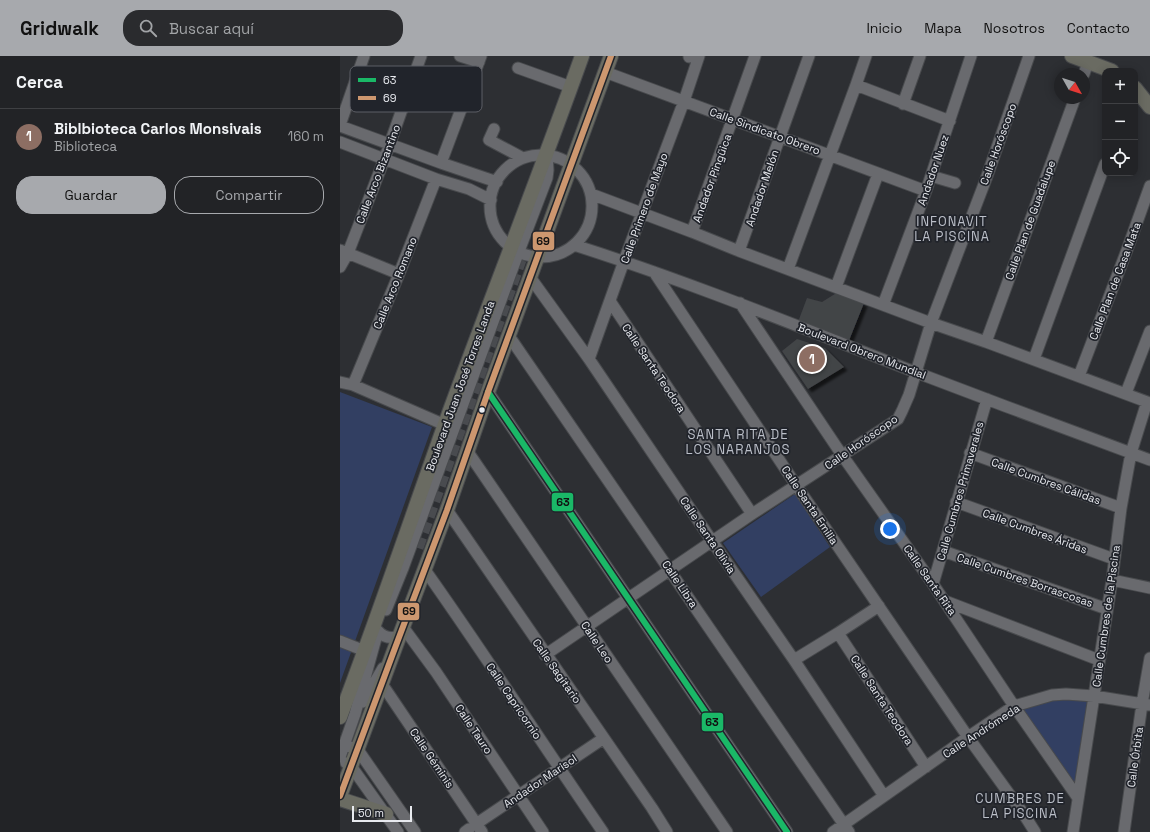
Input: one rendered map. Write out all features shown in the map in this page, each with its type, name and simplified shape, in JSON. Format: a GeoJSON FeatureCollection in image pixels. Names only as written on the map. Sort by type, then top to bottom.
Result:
{"type":"FeatureCollection","features":[{"type":"Feature","properties":{"kind":"main road","name":"Boulevard Juan José Torres Landa"},"geometry":{"type":"LineString","coordinates":[[340,717],[445,425],[517,253],[547,155],[582,56]]}},
{"type":"Feature","properties":{"kind":"main road"},"geometry":{"type":"LineString","coordinates":[[386,814],[340,798],[344,761],[348,745],[382,684],[447,510],[488,392],[510,336],[530,277],[611,56]]}},
{"type":"Feature","properties":{"kind":"main road"},"geometry":{"type":"LineString","coordinates":[[1072,56],[1086,68]]}},
{"type":"Feature","properties":{"kind":"main road"},"geometry":{"type":"LineString","coordinates":[[1090,68],[1102,70]]}},
{"type":"Feature","properties":{"kind":"main road"},"geometry":{"type":"LineString","coordinates":[[1138,92],[1150,107]]}},
{"type":"Feature","properties":{"kind":"street"},"geometry":{"type":"LineString","coordinates":[[361,66],[364,56]]}},
{"type":"Feature","properties":{"kind":"street","name":"Calle Arco Bizantino"},"geometry":{"type":"LineString","coordinates":[[418,66],[421,56]]}},
{"type":"Feature","properties":{"kind":"street"},"geometry":{"type":"LineString","coordinates":[[460,56],[480,59]]}},
{"type":"Feature","properties":{"kind":"street","name":"Calle Primero de Mayo"},"geometry":{"type":"LineString","coordinates":[[589,359],[684,101],[692,56]]}},
{"type":"Feature","properties":{"kind":"street","name":"Andador Pingüica"},"geometry":{"type":"LineString","coordinates":[[692,232],[755,56]]}},
{"type":"Feature","properties":{"kind":"street","name":"Andador Melón"},"geometry":{"type":"LineString","coordinates":[[739,252],[809,56]]}},
{"type":"Feature","properties":{"kind":"street"},"geometry":{"type":"LineString","coordinates":[[788,269],[866,56]]}},
{"type":"Feature","properties":{"kind":"street"},"geometry":{"type":"LineString","coordinates":[[902,104],[920,56]]}},
{"type":"Feature","properties":{"kind":"street","name":"Andador Nuez"},"geometry":{"type":"LineString","coordinates":[[883,305],[926,191],[972,56]]}},
{"type":"Feature","properties":{"kind":"street","name":"Calle Horóscopo"},"geometry":{"type":"LineString","coordinates":[[545,655],[752,514],[898,419],[909,395],[931,323],[986,178],[1029,56]]}},
{"type":"Feature","properties":{"kind":"street"},"geometry":{"type":"LineString","coordinates":[[518,68],[571,87]]}},
{"type":"Feature","properties":{"kind":"street","name":"Calle Sindicato Obrero"},"geometry":{"type":"LineString","coordinates":[[605,72],[926,191]]}},
{"type":"Feature","properties":{"kind":"street"},"geometry":{"type":"LineString","coordinates":[[856,85],[950,122]]}},
{"type":"Feature","properties":{"kind":"street"},"geometry":{"type":"LineString","coordinates":[[350,96],[340,125],[390,145],[496,182]]}},
{"type":"Feature","properties":{"kind":"street","name":"Calle Plan de Guadalupe"},"geometry":{"type":"LineString","coordinates":[[986,342],[1073,104]]}},
{"type":"Feature","properties":{"kind":"street","name":"Calle Arco Bizantino"},"geometry":{"type":"LineString","coordinates":[[340,267],[344,251],[384,160],[401,112]]}},
{"type":"Feature","properties":{"kind":"street"},"geometry":{"type":"LineString","coordinates":[[441,163],[460,112]]}},
{"type":"Feature","properties":{"kind":"street"},"geometry":{"type":"LineString","coordinates":[[494,129],[489,140],[523,158]]}},
{"type":"Feature","properties":{"kind":"street"},"geometry":{"type":"LineString","coordinates":[[340,142],[384,160],[468,189],[491,200]]}},
{"type":"Feature","properties":{"kind":"street"},"geometry":{"type":"LineString","coordinates":[[535,155],[547,155],[560,158],[571,164],[584,178],[591,194],[592,208],[589,222],[583,234],[574,245],[557,254],[538,256],[517,253],[501,237],[494,226],[491,213],[491,200],[496,182],[513,164],[523,158],[535,155]]}},
{"type":"Feature","properties":{"kind":"street"},"geometry":{"type":"LineString","coordinates":[[1034,360],[1102,172]]}},
{"type":"Feature","properties":{"kind":"street"},"geometry":{"type":"LineString","coordinates":[[836,287],[878,174]]}},
{"type":"Feature","properties":{"kind":"street"},"geometry":{"type":"LineString","coordinates":[[931,176],[955,183]]}},
{"type":"Feature","properties":{"kind":"street","name":"Calle Arco Romano"},"geometry":{"type":"LineString","coordinates":[[353,386],[436,179]]}},
{"type":"Feature","properties":{"kind":"street","name":"Calle Plan de Casa Mata"},"geometry":{"type":"LineString","coordinates":[[1079,376],[1150,186]]}},
{"type":"Feature","properties":{"kind":"street"},"geometry":{"type":"LineString","coordinates":[[591,194],[692,232],[739,252],[1148,402]]}},
{"type":"Feature","properties":{"kind":"street","name":"Boulevard Obrero Mundial"},"geometry":{"type":"LineString","coordinates":[[574,245],[624,261],[740,303],[916,372],[1150,460]]}},
{"type":"Feature","properties":{"kind":"street"},"geometry":{"type":"LineString","coordinates":[[344,251],[399,274]]}},
{"type":"Feature","properties":{"kind":"street"},"geometry":{"type":"LineString","coordinates":[[415,832],[348,745],[378,631],[403,568],[517,253]]}},
{"type":"Feature","properties":{"kind":"street","name":"Calle Santa Emilia"},"geometry":{"type":"LineString","coordinates":[[654,272],[796,485],[968,737],[1035,832]]}},
{"type":"Feature","properties":{"kind":"street","name":"Calle Santa Olivia"},"geometry":{"type":"LineString","coordinates":[[530,277],[589,359],[794,660],[884,796]]}},
{"type":"Feature","properties":{"kind":"street","name":"Calle Santa Teodora"},"geometry":{"type":"LineString","coordinates":[[610,301],[752,514]]}},
{"type":"Feature","properties":{"kind":"street","name":"Calle Santa Rita"},"geometry":{"type":"LineString","coordinates":[[740,303],[842,455],[945,601],[1014,706],[1078,798]]}},
{"type":"Feature","properties":{"kind":"street"},"geometry":{"type":"LineString","coordinates":[[1126,393],[1150,331]]}},
{"type":"Feature","properties":{"kind":"street","name":"Calle Libra"},"geometry":{"type":"LineString","coordinates":[[510,336],[846,828]]}},
{"type":"Feature","properties":{"kind":"street"},"geometry":{"type":"LineString","coordinates":[[340,382],[353,386],[445,425]]}},
{"type":"Feature","properties":{"kind":"street"},"geometry":{"type":"LineString","coordinates":[[488,392],[787,832]]}},
{"type":"Feature","properties":{"kind":"street","name":"Calle Cumbres Primaverales"},"geometry":{"type":"LineString","coordinates":[[933,584],[987,399]]}},
{"type":"Feature","properties":{"kind":"street","name":"Calle Cumbres de la Piscina"},"geometry":{"type":"LineString","coordinates":[[1073,832],[1130,452],[1148,402]]}},
{"type":"Feature","properties":{"kind":"street","name":"Calle Leo"},"geometry":{"type":"LineString","coordinates":[[468,452],[727,832]]}},
{"type":"Feature","properties":{"kind":"street","name":"Calle Cumbres Cálidas"},"geometry":{"type":"LineString","coordinates":[[970,453],[1121,508]]}},
{"type":"Feature","properties":{"kind":"street","name":"Calle Cumbres Áridas"},"geometry":{"type":"LineString","coordinates":[[956,502],[1114,560]]}},
{"type":"Feature","properties":{"kind":"street","name":"Calle Sagitario"},"geometry":{"type":"LineString","coordinates":[[447,510],[667,832]]}},
{"type":"Feature","properties":{"kind":"street"},"geometry":{"type":"LineString","coordinates":[[403,568],[410,561],[418,548]]}},
{"type":"Feature","properties":{"kind":"street","name":"Calle Cumbres Borrascosas"},"geometry":{"type":"LineString","coordinates":[[943,551],[1107,609]]}},
{"type":"Feature","properties":{"kind":"street","name":"Calle Capricornio"},"geometry":{"type":"LineString","coordinates":[[425,570],[603,832]]}},
{"type":"Feature","properties":{"kind":"street"},"geometry":{"type":"LineString","coordinates":[[1112,580],[1150,588]]}},
{"type":"Feature","properties":{"kind":"street"},"geometry":{"type":"LineString","coordinates":[[945,601],[1099,660]]}},
{"type":"Feature","properties":{"kind":"street"},"geometry":{"type":"LineString","coordinates":[[794,660],[879,606]]}},
{"type":"Feature","properties":{"kind":"street"},"geometry":{"type":"LineString","coordinates":[[378,631],[387,638],[399,637]]}},
{"type":"Feature","properties":{"kind":"street","name":"Calle Santa Teodora"},"geometry":{"type":"LineString","coordinates":[[838,633],[926,767]]}},
{"type":"Feature","properties":{"kind":"street"},"geometry":{"type":"LineString","coordinates":[[355,714],[399,637]]}},
{"type":"Feature","properties":{"kind":"street","name":"Calle Tauro"},"geometry":{"type":"LineString","coordinates":[[399,637],[436,672],[543,832]]}},
{"type":"Feature","properties":{"kind":"street"},"geometry":{"type":"LineString","coordinates":[[340,641],[365,651]]}},
{"type":"Feature","properties":{"kind":"street","name":"Calle Órbita"},"geometry":{"type":"LineString","coordinates":[[1124,832],[1146,704],[1150,658]]}},
{"type":"Feature","properties":{"kind":"street","name":"Calle Géminis"},"geometry":{"type":"LineString","coordinates":[[382,684],[473,829]]}},
{"type":"Feature","properties":{"kind":"street","name":"Calle Andrómeda"},"geometry":{"type":"LineString","coordinates":[[833,832],[846,828],[884,796],[1014,706],[1052,695],[1066,694],[1094,696],[1146,704]]}},
{"type":"Feature","properties":{"kind":"street","name":"Andador Marisol"},"geometry":{"type":"LineString","coordinates":[[473,829],[604,738]]}},
{"type":"Feature","properties":{"kind":"street"},"geometry":{"type":"LineString","coordinates":[[344,761],[386,814],[398,832]]}},
{"type":"Feature","properties":{"kind":"shaded area"},"geometry":{"type":"Polygon","coordinates":[[[340,392],[432,427],[340,683],[340,392]]]}},
{"type":"Feature","properties":{"kind":"shaded area"},"geometry":{"type":"Polygon","coordinates":[[[795,494],[830,547],[761,597],[723,543],[795,494]]]}},
{"type":"Feature","properties":{"kind":"shaded area"},"geometry":{"type":"Polygon","coordinates":[[[1047,698],[1089,700],[1076,790],[1019,708],[1047,698]]]}},
{"type":"Feature","properties":{"kind":"building"},"geometry":{"type":"Polygon","coordinates":[[[838,292],[864,303],[848,343],[798,322],[807,298],[822,302],[838,292]]]}},
{"type":"Feature","properties":{"kind":"building"},"geometry":{"type":"Polygon","coordinates":[[[797,339],[825,348],[844,367],[808,389],[782,351],[797,339]]]}},
{"type":"Feature","properties":{"kind":"tunnel"},"geometry":{"type":"LineString","coordinates":[[418,548],[521,260]]}},
{"type":"Feature","properties":{"kind":"transit line","name":"69"},"geometry":{"type":"LineString","coordinates":[[340,796],[447,510],[488,392],[611,56]]}},
{"type":"Feature","properties":{"kind":"transit line","name":"63"},"geometry":{"type":"LineString","coordinates":[[488,392],[787,832]]}},
{"type":"Feature","properties":{"kind":"place","name":"Biblbioteca Carlos Monsivais"},"geometry":{"type":"Point","coordinates":[812,359]}},
{"type":"Feature","properties":{"kind":"district","name":"INFONAVIT LA PISCINA"},"geometry":{"type":"Point","coordinates":[952,228]}},
{"type":"Feature","properties":{"kind":"district","name":"SANTA RITA DE LOS NARANJOS"},"geometry":{"type":"Point","coordinates":[738,442]}},
{"type":"Feature","properties":{"kind":"district","name":"CUMBRES DE LA PISCINA"},"geometry":{"type":"Point","coordinates":[1020,806]}}]}
